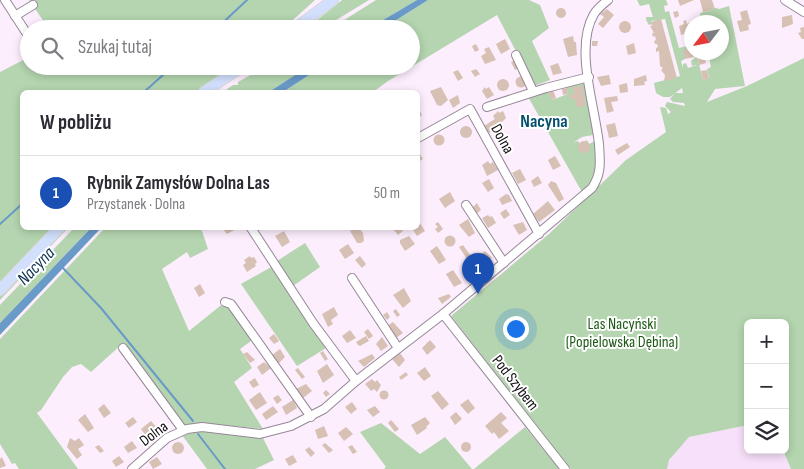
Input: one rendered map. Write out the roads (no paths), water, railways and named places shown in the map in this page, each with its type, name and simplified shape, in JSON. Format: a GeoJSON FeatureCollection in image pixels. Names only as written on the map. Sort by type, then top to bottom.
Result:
{"type":"FeatureCollection","features":[{"type":"Feature","properties":{"kind":"main road"},"geometry":{"type":"LineString","coordinates":[[305,20],[324,0]]}},
{"type":"Feature","properties":{"kind":"main road"},"geometry":{"type":"LineString","coordinates":[[305,20],[333,0]]}},
{"type":"Feature","properties":{"kind":"main road"},"geometry":{"type":"LineString","coordinates":[[207,90],[230,75]]}},
{"type":"Feature","properties":{"kind":"main road"},"geometry":{"type":"LineString","coordinates":[[0,290],[57,230]]}},
{"type":"Feature","properties":{"kind":"street"},"geometry":{"type":"LineString","coordinates":[[5,0],[20,22]]}},
{"type":"Feature","properties":{"kind":"street","name":"Dolna"},"geometry":{"type":"LineString","coordinates":[[132,469],[166,438],[183,430],[202,427],[260,434],[291,426],[324,409],[356,381],[443,314],[592,188],[599,177],[601,166],[586,44],[588,27],[595,13],[608,0]]}},
{"type":"Feature","properties":{"kind":"street"},"geometry":{"type":"LineString","coordinates":[[785,0],[804,12]]}},
{"type":"Feature","properties":{"kind":"street"},"geometry":{"type":"LineString","coordinates":[[16,16],[32,5]]}},
{"type":"Feature","properties":{"kind":"street"},"geometry":{"type":"LineString","coordinates":[[516,55],[533,91]]}},
{"type":"Feature","properties":{"kind":"street","name":"Dolna"},"geometry":{"type":"LineString","coordinates":[[486,107],[533,91],[589,77]]}},
{"type":"Feature","properties":{"kind":"street","name":"Dolna"},"geometry":{"type":"LineString","coordinates":[[420,137],[470,109],[539,234]]}},
{"type":"Feature","properties":{"kind":"street"},"geometry":{"type":"LineString","coordinates":[[466,205],[504,263]]}},
{"type":"Feature","properties":{"kind":"street"},"geometry":{"type":"LineString","coordinates":[[252,230],[313,323],[356,381]]}},
{"type":"Feature","properties":{"kind":"street"},"geometry":{"type":"LineString","coordinates":[[352,278],[398,348]]}},
{"type":"Feature","properties":{"kind":"street"},"geometry":{"type":"LineString","coordinates":[[225,302],[232,304],[311,416]]}},
{"type":"Feature","properties":{"kind":"street","name":"Pod Szybem"},"geometry":{"type":"LineString","coordinates":[[443,314],[565,469]]}},
{"type":"Feature","properties":{"kind":"street"},"geometry":{"type":"LineString","coordinates":[[123,348],[183,430]]}},
{"type":"Feature","properties":{"kind":"water"},"geometry":{"type":"Polygon","coordinates":[[[417,0],[428,0],[396,20],[383,20],[417,0]]]}},
{"type":"Feature","properties":{"kind":"water"},"geometry":{"type":"Polygon","coordinates":[[[295,75],[309,75],[286,90],[272,90],[295,75]]]}},
{"type":"Feature","properties":{"kind":"water"},"geometry":{"type":"Polygon","coordinates":[[[89,230],[99,230],[0,335],[0,323],[89,230]]]}},
{"type":"Feature","properties":{"kind":"waterway"},"geometry":{"type":"LineString","coordinates":[[226,20],[247,0]]}},
{"type":"Feature","properties":{"kind":"waterway"},"geometry":{"type":"LineString","coordinates":[[146,90],[163,75]]}},
{"type":"Feature","properties":{"kind":"waterway"},"geometry":{"type":"LineString","coordinates":[[0,224],[20,206]]}},
{"type":"Feature","properties":{"kind":"waterway"},"geometry":{"type":"LineString","coordinates":[[62,267],[101,308],[193,421]]}},
{"type":"Feature","properties":{"kind":"waterway"},"geometry":{"type":"LineString","coordinates":[[198,434],[225,469]]}},
{"type":"Feature","properties":{"kind":"place","name":"Rybnik Zamysłów Dolna Las"},"geometry":{"type":"Point","coordinates":[478,294]}},
{"type":"Feature","properties":{"kind":"district","name":"Nacyna"},"geometry":{"type":"Point","coordinates":[544,121]}},
{"type":"Feature","properties":{"kind":"park label","name":"Las Nacyński (Popielowska Dębina)"},"geometry":{"type":"Point","coordinates":[622,333]}}]}
